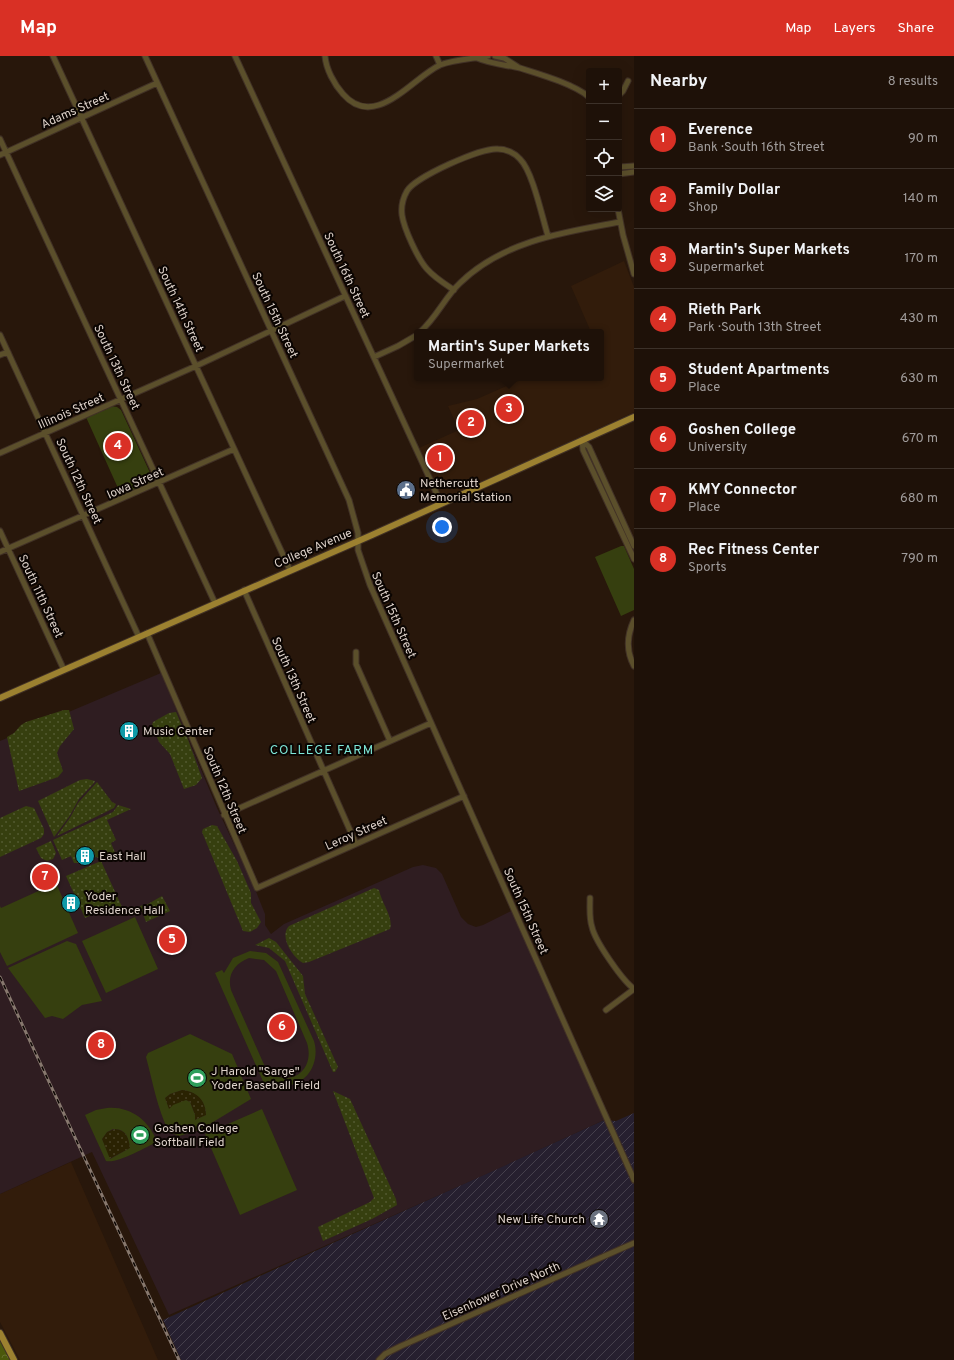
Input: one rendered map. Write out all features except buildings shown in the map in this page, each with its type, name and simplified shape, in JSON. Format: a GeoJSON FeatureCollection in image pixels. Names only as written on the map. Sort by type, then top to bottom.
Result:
{"type":"FeatureCollection","features":[{"type":"Feature","properties":{"kind":"main road","name":"College Avenue"},"geometry":{"type":"LineString","coordinates":[[0,698],[358,541],[634,417]]}},
{"type":"Feature","properties":{"kind":"main road"},"geometry":{"type":"LineString","coordinates":[[0,1332],[14,1360]]}},
{"type":"Feature","properties":{"kind":"street","name":"South 14th Street"},"geometry":{"type":"LineString","coordinates":[[53,56],[290,570]]}},
{"type":"Feature","properties":{"kind":"street","name":"South 15th Street"},"geometry":{"type":"LineString","coordinates":[[145,56],[349,500],[356,522],[358,550],[365,574],[634,1180]]}},
{"type":"Feature","properties":{"kind":"street","name":"South 16th Street"},"geometry":{"type":"LineString","coordinates":[[235,56],[441,504]]}},
{"type":"Feature","properties":{"kind":"street"},"geometry":{"type":"LineString","coordinates":[[324,56],[329,72],[339,90],[351,102],[369,106],[379,104],[399,95],[440,65],[453,61],[488,56]]}},
{"type":"Feature","properties":{"kind":"street"},"geometry":{"type":"LineString","coordinates":[[436,56],[440,65]]}},
{"type":"Feature","properties":{"kind":"street"},"geometry":{"type":"LineString","coordinates":[[495,56],[504,58],[518,68]]}},
{"type":"Feature","properties":{"kind":"street"},"geometry":{"type":"LineString","coordinates":[[477,58],[500,65],[518,68],[575,88],[586,95]]}},
{"type":"Feature","properties":{"kind":"street"},"geometry":{"type":"LineString","coordinates":[[622,92],[628,81]]}},
{"type":"Feature","properties":{"kind":"street","name":"Adams Street"},"geometry":{"type":"LineString","coordinates":[[0,155],[157,83]]}},
{"type":"Feature","properties":{"kind":"street","name":"South 13th Street"},"geometry":{"type":"LineString","coordinates":[[0,139],[215,603]]}},
{"type":"Feature","properties":{"kind":"street"},"geometry":{"type":"LineString","coordinates":[[454,290],[436,278],[424,266],[404,224],[402,214],[403,199],[409,188],[418,180],[480,152],[498,149],[511,152],[520,159],[527,170],[548,236]]}},
{"type":"Feature","properties":{"kind":"street"},"geometry":{"type":"LineString","coordinates":[[622,167],[634,166]]}},
{"type":"Feature","properties":{"kind":"street"},"geometry":{"type":"LineString","coordinates":[[622,174],[634,172]]}},
{"type":"Feature","properties":{"kind":"street"},"geometry":{"type":"LineString","coordinates":[[618,212],[634,274]]}},
{"type":"Feature","properties":{"kind":"street"},"geometry":{"type":"LineString","coordinates":[[423,329],[439,313],[454,290],[472,273],[489,261],[548,236],[620,222]]}},
{"type":"Feature","properties":{"kind":"street","name":"Illinois Street"},"geometry":{"type":"LineString","coordinates":[[0,453],[196,366],[345,296]]}},
{"type":"Feature","properties":{"kind":"street","name":"South 12th Street"},"geometry":{"type":"LineString","coordinates":[[0,335],[139,637]]}},
{"type":"Feature","properties":{"kind":"street"},"geometry":{"type":"LineString","coordinates":[[374,357],[414,337]]}},
{"type":"Feature","properties":{"kind":"street"},"geometry":{"type":"LineString","coordinates":[[0,355],[8,352]]}},
{"type":"Feature","properties":{"kind":"street"},"geometry":{"type":"LineString","coordinates":[[582,440],[589,447],[634,546]]}},
{"type":"Feature","properties":{"kind":"street","name":"Iowa Street"},"geometry":{"type":"LineString","coordinates":[[0,552],[84,517],[234,449]]}},
{"type":"Feature","properties":{"kind":"street","name":"South 11th Street"},"geometry":{"type":"LineString","coordinates":[[0,531],[64,670]]}},
{"type":"Feature","properties":{"kind":"street"},"geometry":{"type":"LineString","coordinates":[[630,539],[634,560]]}},
{"type":"Feature","properties":{"kind":"street","name":"South 13th Street"},"geometry":{"type":"LineString","coordinates":[[244,590],[356,844]]}},
{"type":"Feature","properties":{"kind":"street"},"geometry":{"type":"LineString","coordinates":[[634,620],[630,631],[628,644],[634,666]]}},
{"type":"Feature","properties":{"kind":"street","name":"South 12th Street"},"geometry":{"type":"LineString","coordinates":[[146,633],[257,888]]}},
{"type":"Feature","properties":{"kind":"street"},"geometry":{"type":"LineString","coordinates":[[356,652],[356,664],[390,741]]}},
{"type":"Feature","properties":{"kind":"street"},"geometry":{"type":"LineString","coordinates":[[224,815],[431,723]]}},
{"type":"Feature","properties":{"kind":"street","name":"Leroy Street"},"geometry":{"type":"LineString","coordinates":[[257,888],[464,796]]}},
{"type":"Feature","properties":{"kind":"street"},"geometry":{"type":"LineString","coordinates":[[590,898],[592,928],[596,938],[622,976],[634,989],[606,1010]]}},
{"type":"Feature","properties":{"kind":"street","name":"Eisenhower Drive North"},"geometry":{"type":"LineString","coordinates":[[379,1360],[385,1354],[401,1346],[634,1243]]}},
{"type":"Feature","properties":{"kind":"shaded area"},"geometry":{"type":"Polygon","coordinates":[[[624,261],[634,287],[634,412],[446,498],[441,496],[419,448],[459,430],[448,406],[477,399],[518,381],[604,381],[604,329],[590,329],[571,286],[624,261]]]}},
{"type":"Feature","properties":{"kind":"shaded area"},"geometry":{"type":"Polygon","coordinates":[[[161,673],[217,808],[255,889],[265,914],[265,925],[271,934],[284,924],[413,867],[423,865],[436,868],[442,874],[461,917],[468,924],[476,927],[483,925],[513,910],[604,1120],[169,1315],[92,1152],[0,1194],[0,741],[161,673]]]}},
{"type":"Feature","properties":{"kind":"shaded area"},"geometry":{"type":"Polygon","coordinates":[[[634,1113],[634,1360],[181,1360],[163,1320],[604,1120],[616,1121],[634,1113]]]}},
{"type":"Feature","properties":{"kind":"shaded area"},"geometry":{"type":"Polygon","coordinates":[[[71,1162],[158,1360],[20,1360],[0,1322],[0,1194],[71,1162]]]}},
{"type":"Feature","properties":{"kind":"green space"},"geometry":{"type":"Polygon","coordinates":[[[111,406],[117,407],[121,410],[152,477],[148,485],[122,497],[86,417],[111,406]]]}},
{"type":"Feature","properties":{"kind":"green space"},"geometry":{"type":"Polygon","coordinates":[[[624,546],[634,569],[634,610],[621,616],[595,557],[624,546]]]}},
{"type":"Feature","properties":{"kind":"green space"},"geometry":{"type":"Polygon","coordinates":[[[64,710],[69,710],[74,729],[60,746],[57,753],[63,771],[58,777],[19,791],[7,737],[26,722],[64,710]]]}},
{"type":"Feature","properties":{"kind":"green space"},"geometry":{"type":"Polygon","coordinates":[[[176,712],[182,726],[181,729],[186,734],[202,778],[196,785],[184,789],[170,754],[159,742],[152,725],[153,722],[169,713],[176,712]]]}},
{"type":"Feature","properties":{"kind":"green space"},"geometry":{"type":"Polygon","coordinates":[[[87,779],[95,781],[79,799],[69,817],[54,837],[38,801],[80,780],[87,779]]]}},
{"type":"Feature","properties":{"kind":"green space"},"geometry":{"type":"Polygon","coordinates":[[[97,782],[112,802],[116,804],[114,808],[57,836],[78,803],[97,782]]]}},
{"type":"Feature","properties":{"kind":"green space"},"geometry":{"type":"Polygon","coordinates":[[[118,805],[131,809],[107,820],[116,840],[111,843],[116,855],[103,860],[96,857],[81,863],[74,863],[71,856],[62,860],[53,840],[113,812],[118,805]]]}},
{"type":"Feature","properties":{"kind":"green space"},"geometry":{"type":"Polygon","coordinates":[[[26,806],[34,808],[44,829],[44,834],[41,838],[0,857],[0,818],[26,806]]]}},
{"type":"Feature","properties":{"kind":"green space"},"geometry":{"type":"Polygon","coordinates":[[[212,825],[217,826],[237,861],[251,893],[251,903],[261,922],[257,928],[250,932],[243,931],[202,832],[203,829],[212,825]]]}},
{"type":"Feature","properties":{"kind":"green space"},"geometry":{"type":"Polygon","coordinates":[[[51,841],[56,853],[53,859],[47,861],[41,858],[36,848],[51,841]]]}},
{"type":"Feature","properties":{"kind":"green space"},"geometry":{"type":"Polygon","coordinates":[[[101,861],[122,907],[115,910],[100,911],[85,918],[66,876],[101,861]]]}},
{"type":"Feature","properties":{"kind":"green space"},"geometry":{"type":"Polygon","coordinates":[[[56,883],[78,933],[7,966],[0,952],[0,906],[1,908],[56,883]]]}},
{"type":"Feature","properties":{"kind":"green space"},"geometry":{"type":"Polygon","coordinates":[[[374,888],[379,890],[389,915],[391,925],[390,929],[309,962],[303,963],[295,956],[286,941],[286,930],[289,926],[374,888]]]}},
{"type":"Feature","properties":{"kind":"green space"},"geometry":{"type":"Polygon","coordinates":[[[162,896],[170,911],[146,922],[140,906],[148,904],[162,896]]]}},
{"type":"Feature","properties":{"kind":"green space"},"geometry":{"type":"Polygon","coordinates":[[[135,917],[158,969],[106,993],[82,941],[135,917]]]}},
{"type":"Feature","properties":{"kind":"green space"},"geometry":{"type":"Polygon","coordinates":[[[269,938],[276,942],[303,976],[305,994],[338,1067],[335,1072],[333,1072],[285,961],[269,948],[255,945],[269,938]]]}},
{"type":"Feature","properties":{"kind":"green space"},"geometry":{"type":"Polygon","coordinates":[[[67,941],[76,944],[102,1001],[82,1005],[63,1019],[52,1016],[45,1018],[8,968],[67,941]]]}},
{"type":"Feature","properties":{"kind":"green space"},"geometry":{"type":"Polygon","coordinates":[[[250,951],[266,953],[278,962],[314,1041],[316,1051],[315,1061],[311,1069],[299,1082],[291,1085],[281,1085],[271,1082],[272,1085],[266,1088],[215,973],[222,970],[224,973],[233,958],[250,951]],[[249,958],[239,963],[231,975],[231,990],[266,1069],[274,1075],[283,1078],[291,1078],[304,1070],[309,1053],[307,1043],[276,971],[264,960],[249,958]]]}},
{"type":"Feature","properties":{"kind":"green space","name":"J Harold \"Sarge\" Yoder Baseball Field"},"geometry":{"type":"Polygon","coordinates":[[[190,1034],[232,1054],[251,1099],[200,1130],[179,1136],[169,1132],[161,1114],[146,1057],[148,1053],[190,1034]],[[182,1090],[170,1094],[165,1098],[169,1109],[173,1105],[186,1100],[190,1102],[195,1115],[195,1120],[206,1115],[206,1110],[199,1097],[192,1092],[182,1090]]]}},
{"type":"Feature","properties":{"kind":"green space"},"geometry":{"type":"Polygon","coordinates":[[[333,1091],[350,1099],[396,1199],[397,1205],[372,1219],[323,1241],[318,1227],[370,1202],[374,1198],[333,1091]]]}},
{"type":"Feature","properties":{"kind":"green space","name":"Goshen College Softball Field"},"geometry":{"type":"Polygon","coordinates":[[[115,1108],[131,1112],[144,1121],[157,1142],[124,1158],[106,1161],[85,1115],[96,1110],[115,1108]],[[117,1129],[107,1132],[102,1139],[110,1159],[130,1148],[129,1140],[126,1134],[117,1129]]]}},
{"type":"Feature","properties":{"kind":"green space"},"geometry":{"type":"Polygon","coordinates":[[[262,1109],[297,1190],[240,1215],[205,1134],[262,1109]]]}},
{"type":"Feature","properties":{"kind":"green space"},"geometry":{"type":"Polygon","coordinates":[[[0,1333],[14,1360],[0,1360],[0,1333]]]}},
{"type":"Feature","properties":{"kind":"sand"},"geometry":{"type":"Polygon","coordinates":[[[182,1090],[192,1092],[200,1097],[206,1110],[206,1115],[195,1120],[195,1115],[190,1102],[186,1100],[169,1110],[165,1098],[170,1094],[182,1090]]]}},
{"type":"Feature","properties":{"kind":"sand"},"geometry":{"type":"Polygon","coordinates":[[[115,1129],[122,1131],[126,1135],[130,1148],[109,1159],[102,1139],[107,1132],[115,1129]]]}},
{"type":"Feature","properties":{"kind":"railway"},"geometry":{"type":"LineString","coordinates":[[0,977],[179,1360]]}},
{"type":"Feature","properties":{"kind":"place","name":"Martin's Super Markets"},"geometry":{"type":"Point","coordinates":[509,409]}},
{"type":"Feature","properties":{"kind":"place","name":"Family Dollar"},"geometry":{"type":"Point","coordinates":[471,423]}},
{"type":"Feature","properties":{"kind":"place","name":"Rieth Park"},"geometry":{"type":"Point","coordinates":[118,446]}},
{"type":"Feature","properties":{"kind":"place","name":"Everence"},"geometry":{"type":"Point","coordinates":[440,458]}},
{"type":"Feature","properties":{"kind":"place","name":"Nethercutt Memorial Station"},"geometry":{"type":"Point","coordinates":[406,490]}},
{"type":"Feature","properties":{"kind":"place","name":"Music Center"},"geometry":{"type":"Point","coordinates":[129,731]}},
{"type":"Feature","properties":{"kind":"place","name":"East Hall"},"geometry":{"type":"Point","coordinates":[85,856]}},
{"type":"Feature","properties":{"kind":"place","name":"KMY Connector"},"geometry":{"type":"Point","coordinates":[45,877]}},
{"type":"Feature","properties":{"kind":"place","name":"Yoder Residence Hall"},"geometry":{"type":"Point","coordinates":[71,903]}},
{"type":"Feature","properties":{"kind":"place","name":"Student Apartments"},"geometry":{"type":"Point","coordinates":[172,940]}},
{"type":"Feature","properties":{"kind":"place","name":"Goshen College"},"geometry":{"type":"Point","coordinates":[282,1027]}},
{"type":"Feature","properties":{"kind":"place","name":"Rec Fitness Center"},"geometry":{"type":"Point","coordinates":[101,1045]}},
{"type":"Feature","properties":{"kind":"place","name":"J Harold \"Sarge\" Yoder Baseball Field"},"geometry":{"type":"Point","coordinates":[197,1078]}},
{"type":"Feature","properties":{"kind":"place","name":"Goshen College Softball Field"},"geometry":{"type":"Point","coordinates":[140,1135]}},
{"type":"Feature","properties":{"kind":"place","name":"New Life Church"},"geometry":{"type":"Point","coordinates":[599,1219]}},
{"type":"Feature","properties":{"kind":"district","name":"COLLEGE FARM"},"geometry":{"type":"Point","coordinates":[322,749]}}]}
